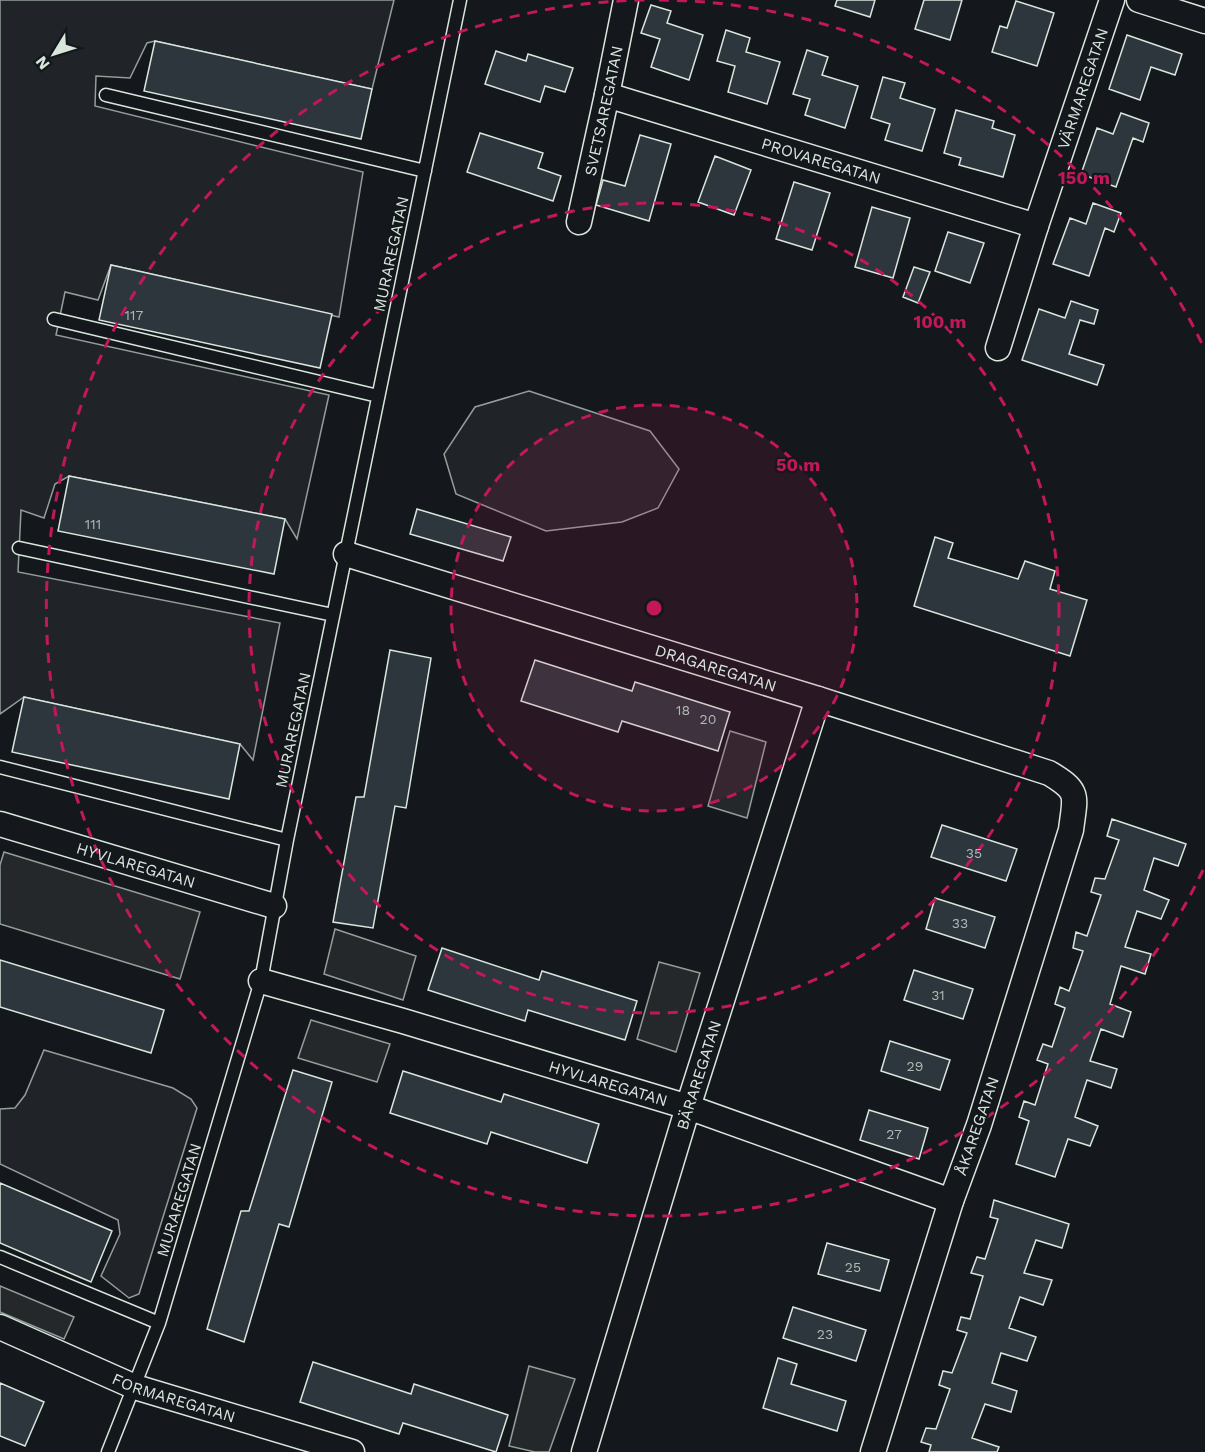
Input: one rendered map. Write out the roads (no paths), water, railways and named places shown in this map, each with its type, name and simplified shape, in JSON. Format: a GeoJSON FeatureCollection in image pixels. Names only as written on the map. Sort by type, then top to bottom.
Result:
{"type":"FeatureCollection","features":[{"type":"Feature","properties":{"kind":"street","name":"SVETSAREGATAN"},"geometry":{"type":"LineString","coordinates":[[579,222],[626,0]]}},
{"type":"Feature","properties":{"kind":"street","name":"VÄRMAREGATAN"},"geometry":{"type":"LineString","coordinates":[[998,348],[1036,226],[1112,0]]}},
{"type":"Feature","properties":{"kind":"street"},"geometry":{"type":"LineString","coordinates":[[1139,0],[1205,21]]}},
{"type":"Feature","properties":{"kind":"street","name":"PROVAREGATAN"},"geometry":{"type":"LineString","coordinates":[[607,95],[1036,226]]}},
{"type":"Feature","properties":{"kind":"street","name":"DRAGAREGATAN"},"geometry":{"type":"LineString","coordinates":[[346,554],[818,699],[1049,773],[1072,789],[1075,799]]}},
{"type":"Feature","properties":{"kind":"street","name":"BÄRAREGATAN"},"geometry":{"type":"LineString","coordinates":[[584,1452],[688,1107],[818,699]]}},
{"type":"Feature","properties":{"kind":"street","name":"ÅKAREGATAN"},"geometry":{"type":"LineString","coordinates":[[873,1452],[951,1201],[979,1125],[1071,830],[1075,799]]}},
{"type":"Feature","properties":{"kind":"street","name":"HYVLAREGATAN"},"geometry":{"type":"LineString","coordinates":[[0,824],[274,906]]}},
{"type":"Feature","properties":{"kind":"street","name":"HYVLAREGATAN"},"geometry":{"type":"LineString","coordinates":[[261,981],[403,1021],[688,1107],[951,1201]]}},
{"type":"Feature","properties":{"kind":"street","name":"FORMAREGATAN"},"geometry":{"type":"LineString","coordinates":[[0,1327],[135,1387],[352,1452]]}},
{"type":"Feature","properties":{"kind":"lane","name":"MURAREGATAN"},"geometry":{"type":"LineString","coordinates":[[108,1452],[159,1323],[261,981],[287,840],[460,0]]}},
{"type":"Feature","properties":{"kind":"lane"},"geometry":{"type":"LineString","coordinates":[[106,94],[425,171]]}},
{"type":"Feature","properties":{"kind":"lane"},"geometry":{"type":"LineString","coordinates":[[54,319],[378,396]]}},
{"type":"Feature","properties":{"kind":"lane"},"geometry":{"type":"LineString","coordinates":[[19,548],[333,615]]}},
{"type":"Feature","properties":{"kind":"lane"},"geometry":{"type":"LineString","coordinates":[[0,767],[287,840]]}},
{"type":"Feature","properties":{"kind":"lane"},"geometry":{"type":"LineString","coordinates":[[0,1257],[159,1323]]}}]}
